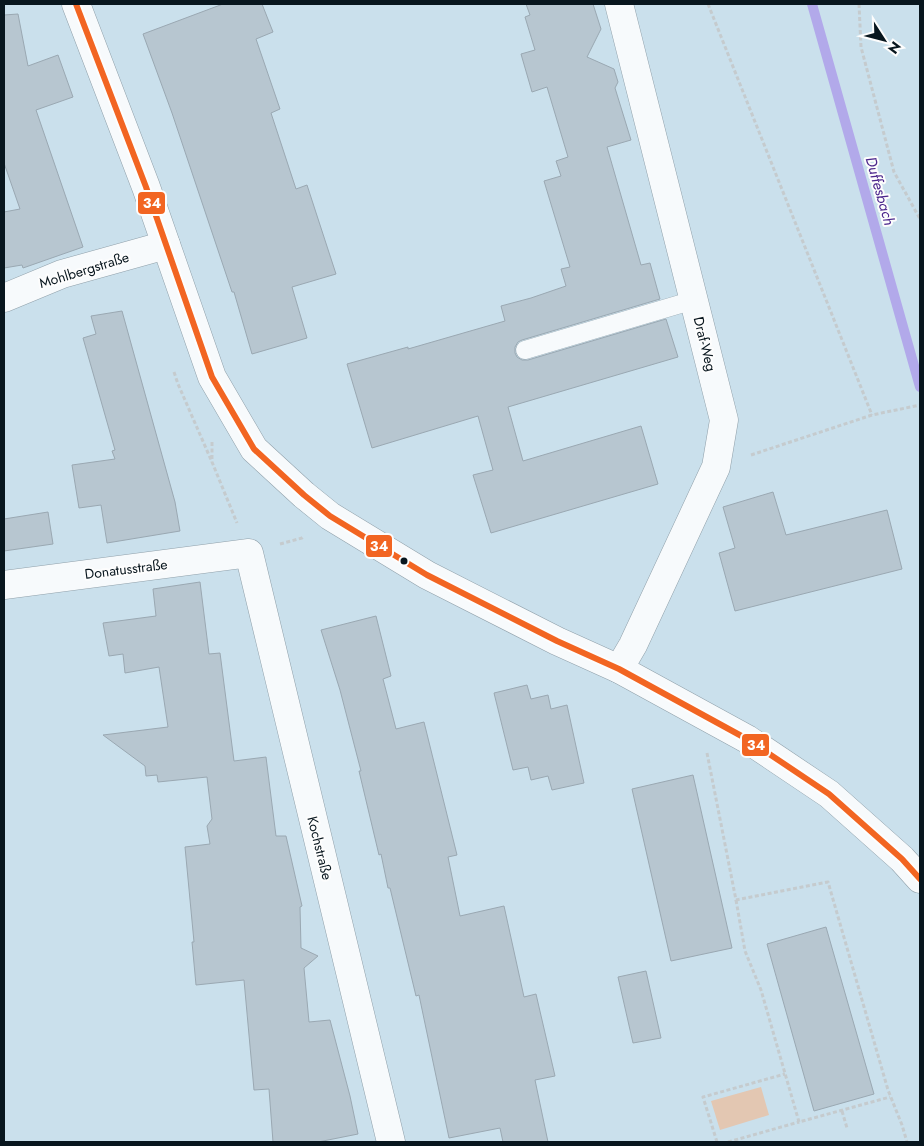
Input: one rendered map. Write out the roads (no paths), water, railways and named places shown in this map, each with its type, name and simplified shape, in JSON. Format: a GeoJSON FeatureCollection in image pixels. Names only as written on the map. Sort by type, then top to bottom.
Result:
{"type":"FeatureCollection","features":[{"type":"Feature","properties":{"kind":"street"},"geometry":{"type":"LineString","coordinates":[[76,4],[146,187],[212,376],[254,449],[330,516],[427,575],[557,641],[619,669],[747,739],[829,794],[902,859],[920,879]]}},
{"type":"Feature","properties":{"kind":"street","name":"Draf-Weg"},"geometry":{"type":"LineString","coordinates":[[619,4],[724,420],[716,467],[637,636],[619,669]]}},
{"type":"Feature","properties":{"kind":"street","name":"Mohlbergstraße"},"geometry":{"type":"LineString","coordinates":[[4,298],[62,274],[166,245]]}},
{"type":"Feature","properties":{"kind":"street","name":"Donatusstraße"},"geometry":{"type":"LineString","coordinates":[[4,585],[249,553]]}},
{"type":"Feature","properties":{"kind":"street","name":"Kochstraße"},"geometry":{"type":"LineString","coordinates":[[249,553],[391,1142]]}},
{"type":"Feature","properties":{"kind":"lane"},"geometry":{"type":"LineString","coordinates":[[525,350],[694,300]]}},
{"type":"Feature","properties":{"kind":"waterway","name":"Duffesbach"},"geometry":{"type":"LineString","coordinates":[[812,4],[920,387]]}}]}
